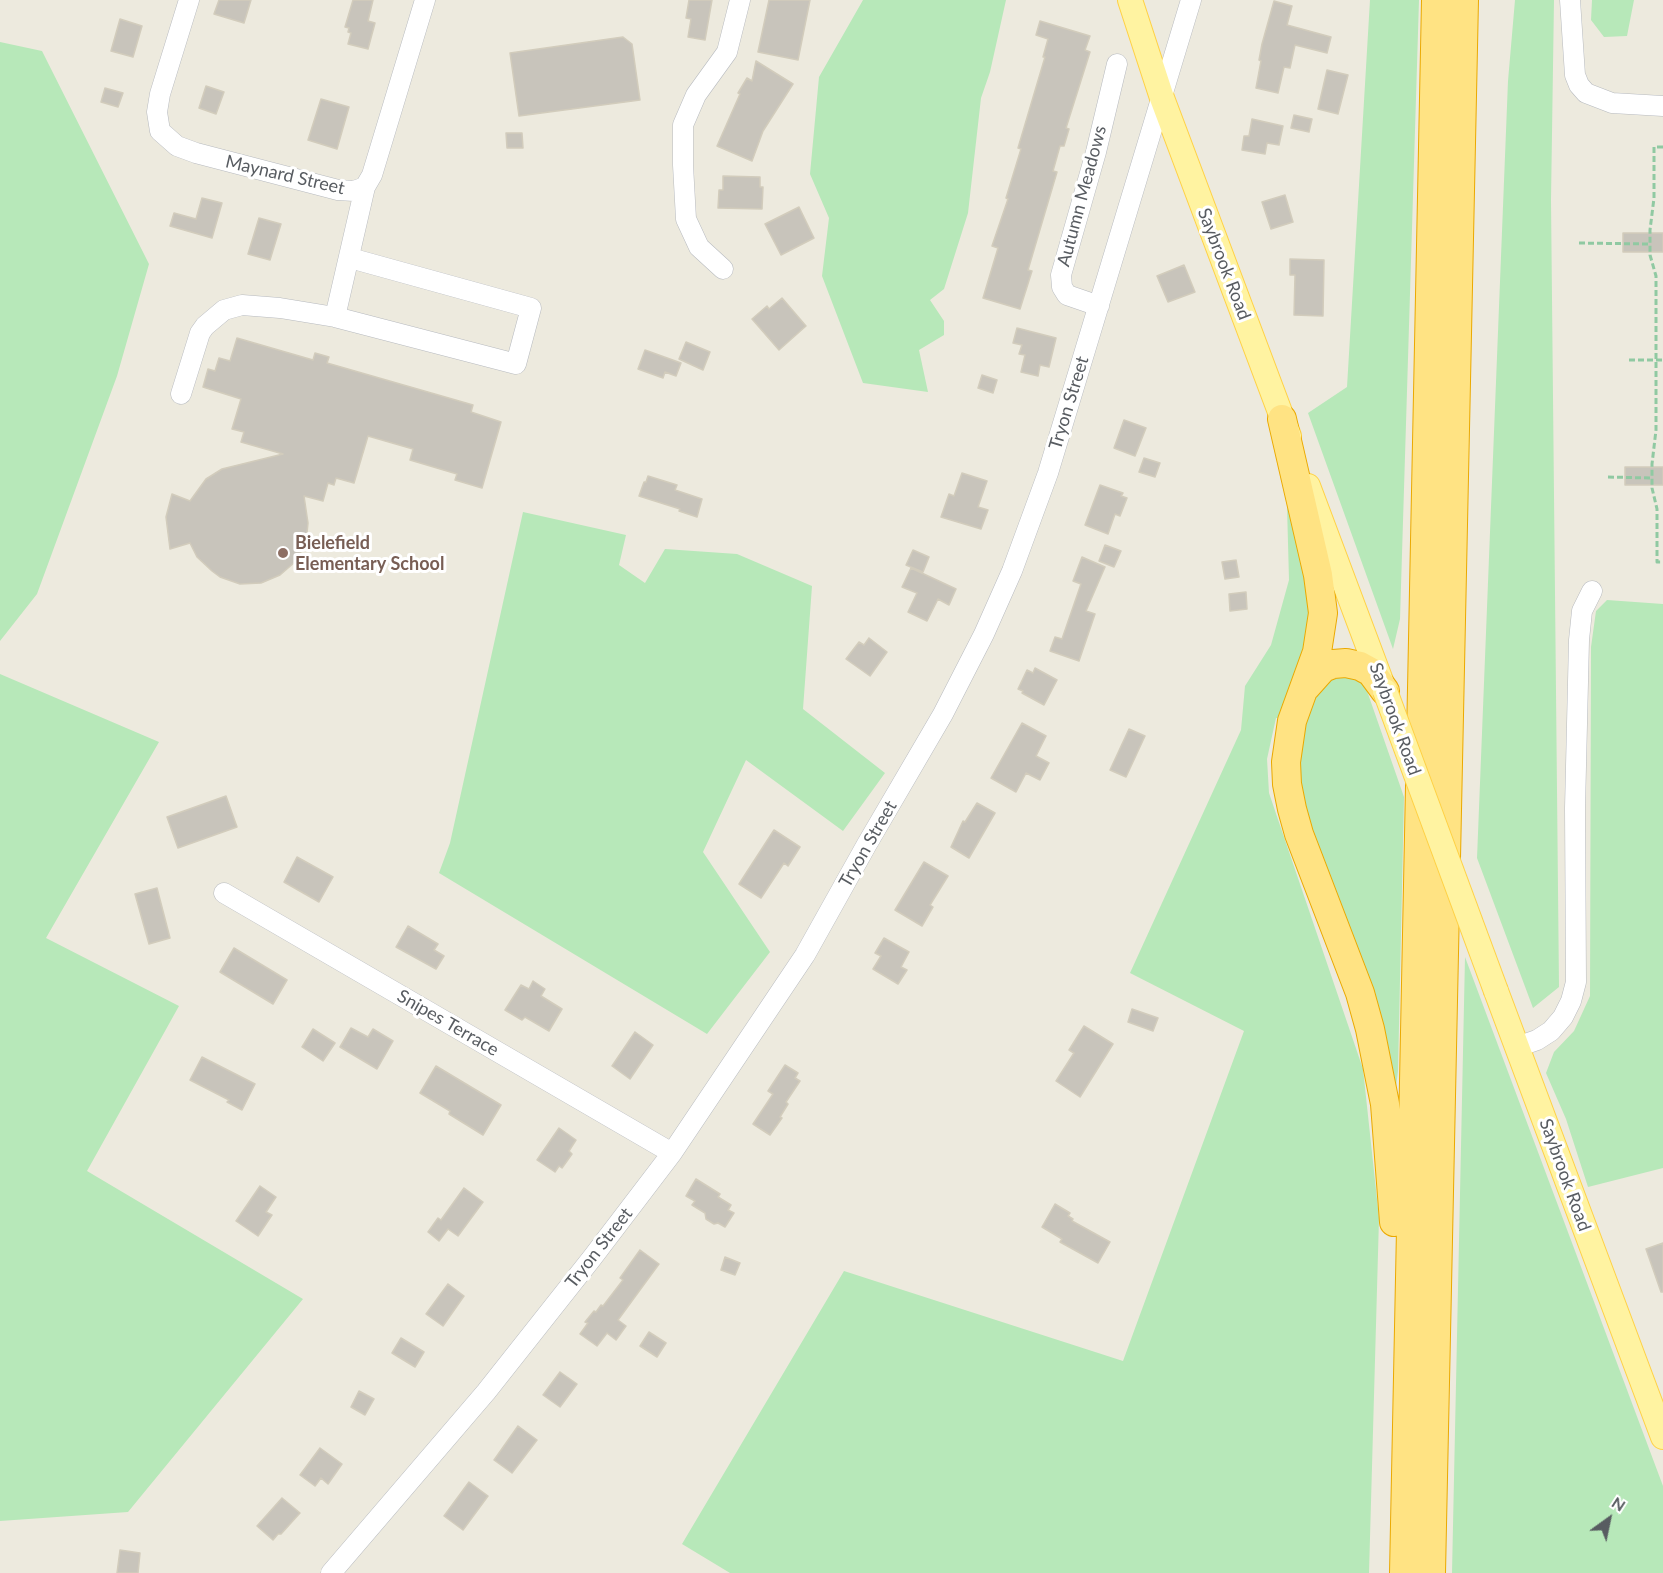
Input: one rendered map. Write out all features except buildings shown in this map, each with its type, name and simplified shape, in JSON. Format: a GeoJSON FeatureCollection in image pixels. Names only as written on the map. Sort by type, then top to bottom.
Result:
{"type":"FeatureCollection","features":[{"type":"Feature","properties":{"kind":"highway"},"geometry":{"type":"LineString","coordinates":[[1404,1573],[1436,0]]}},
{"type":"Feature","properties":{"kind":"highway"},"geometry":{"type":"LineString","coordinates":[[1431,1573],[1464,0]]}},
{"type":"Feature","properties":{"kind":"highway"},"geometry":{"type":"LineString","coordinates":[[1459,223],[1478,0]]}},
{"type":"Feature","properties":{"kind":"highway"},"geometry":{"type":"LineString","coordinates":[[1282,419],[1318,575],[1323,613],[1317,652],[1292,721],[1286,762],[1292,809],[1360,993],[1379,1064],[1385,1104],[1394,1216],[1404,1573]]}},
{"type":"Feature","properties":{"kind":"highway"},"geometry":{"type":"LineString","coordinates":[[1300,700],[1314,676],[1323,668],[1333,664],[1346,663],[1360,666],[1371,672],[1385,691]]}},
{"type":"Feature","properties":{"kind":"main road","name":"Saybrook Road"},"geometry":{"type":"LineString","coordinates":[[1130,0],[1162,98],[1663,1437]]}},
{"type":"Feature","properties":{"kind":"street","name":"Maynard Street"},"geometry":{"type":"LineString","coordinates":[[189,0],[160,94],[157,112],[160,131],[177,146],[196,153],[338,190],[354,191],[365,187],[372,175],[425,0]]}},
{"type":"Feature","properties":{"kind":"street"},"geometry":{"type":"LineString","coordinates":[[723,269],[699,247],[686,219],[683,125],[696,95],[727,52],[740,0]]}},
{"type":"Feature","properties":{"kind":"street","name":"Tryon Street"},"geometry":{"type":"LineString","coordinates":[[331,1573],[486,1392],[672,1153],[805,955],[943,714],[984,634],[1017,560],[1046,478],[1191,0]]}},
{"type":"Feature","properties":{"kind":"street"},"geometry":{"type":"LineString","coordinates":[[1570,0],[1575,75],[1579,85],[1586,93],[1612,103],[1663,106]]}},
{"type":"Feature","properties":{"kind":"street","name":"Autumn Meadows"},"geometry":{"type":"LineString","coordinates":[[1099,306],[1067,295],[1062,287],[1061,275],[1096,152],[1117,64]]}},
{"type":"Feature","properties":{"kind":"street"},"geometry":{"type":"LineString","coordinates":[[335,317],[365,187]]}},
{"type":"Feature","properties":{"kind":"street"},"geometry":{"type":"LineString","coordinates":[[181,394],[201,333],[211,319],[224,310],[242,305],[280,308],[335,317],[516,364],[531,308],[350,258]]}},
{"type":"Feature","properties":{"kind":"street"},"geometry":{"type":"LineString","coordinates":[[1517,1047],[1537,1040],[1551,1031],[1563,1017],[1571,1001],[1576,982],[1575,808],[1579,640],[1582,611],[1592,591]]}},
{"type":"Feature","properties":{"kind":"street","name":"Snipes Terrace"},"geometry":{"type":"LineString","coordinates":[[224,893],[672,1153]]}},
{"type":"Feature","properties":{"kind":"path"},"geometry":{"type":"LineString","coordinates":[[1663,147],[1654,147],[1654,198],[1650,244],[1650,255],[1656,276],[1656,430],[1652,488],[1657,509],[1657,562],[1663,562]]}},
{"type":"Feature","properties":{"kind":"path"},"geometry":{"type":"LineString","coordinates":[[1579,243],[1650,244]]}},
{"type":"Feature","properties":{"kind":"path"},"geometry":{"type":"LineString","coordinates":[[1629,360],[1663,360]]}},
{"type":"Feature","properties":{"kind":"path"},"geometry":{"type":"LineString","coordinates":[[1608,477],[1652,478]]}},
{"type":"Feature","properties":{"kind":"green space"},"geometry":{"type":"Polygon","coordinates":[[[863,0],[1006,0],[990,72],[981,98],[968,213],[944,289],[930,300],[944,321],[944,335],[919,350],[928,392],[863,383],[822,276],[829,218],[810,174],[819,77],[863,0]]]}},
{"type":"Feature","properties":{"kind":"green space"},"geometry":{"type":"Polygon","coordinates":[[[1370,0],[1419,0],[1400,619],[1393,649],[1308,413],[1347,387],[1370,0]]]}},
{"type":"Feature","properties":{"kind":"green space"},"geometry":{"type":"Polygon","coordinates":[[[1515,0],[1554,0],[1551,200],[1559,987],[1533,1008],[1477,858],[1508,81],[1515,0]]]}},
{"type":"Feature","properties":{"kind":"green space"},"geometry":{"type":"Polygon","coordinates":[[[1592,0],[1634,0],[1627,36],[1604,37],[1591,20],[1592,0]]]}},
{"type":"Feature","properties":{"kind":"green space"},"geometry":{"type":"Polygon","coordinates":[[[0,42],[42,51],[149,264],[117,376],[37,594],[0,641],[0,42]]]}},
{"type":"Feature","properties":{"kind":"green space"},"geometry":{"type":"Polygon","coordinates":[[[1287,506],[1313,591],[1306,650],[1279,718],[1276,718],[1267,759],[1269,793],[1363,1069],[1379,1218],[1369,1573],[730,1573],[682,1544],[844,1271],[1123,1361],[1244,1031],[1130,973],[1241,730],[1245,686],[1271,645],[1289,580],[1287,506]]]}},
{"type":"Feature","properties":{"kind":"green space"},"geometry":{"type":"Polygon","coordinates":[[[523,512],[626,535],[619,565],[645,583],[665,549],[737,554],[812,586],[803,709],[885,773],[843,831],[746,760],[703,852],[770,952],[707,1034],[439,873],[450,843],[523,512]]]}},
{"type":"Feature","properties":{"kind":"green space"},"geometry":{"type":"Polygon","coordinates":[[[1607,600],[1663,604],[1663,1168],[1588,1187],[1566,1119],[1546,1073],[1554,1052],[1574,1031],[1590,996],[1591,647],[1596,611],[1607,600]]]}},
{"type":"Feature","properties":{"kind":"green space"},"geometry":{"type":"Polygon","coordinates":[[[0,674],[159,742],[46,938],[179,1006],[87,1171],[303,1299],[128,1512],[0,1521],[0,674]]]}},
{"type":"Feature","properties":{"kind":"green space"},"geometry":{"type":"Polygon","coordinates":[[[1341,674],[1359,679],[1366,688],[1404,797],[1398,1071],[1395,1095],[1382,1020],[1306,813],[1297,777],[1300,747],[1314,694],[1325,681],[1341,674]]]}},
{"type":"Feature","properties":{"kind":"green space"},"geometry":{"type":"Polygon","coordinates":[[[1465,957],[1663,1486],[1663,1573],[1452,1573],[1465,957]]]}},
{"type":"Feature","properties":{"kind":"place","name":"Bielefield Elementary School"},"geometry":{"type":"Point","coordinates":[283,553]}}]}
